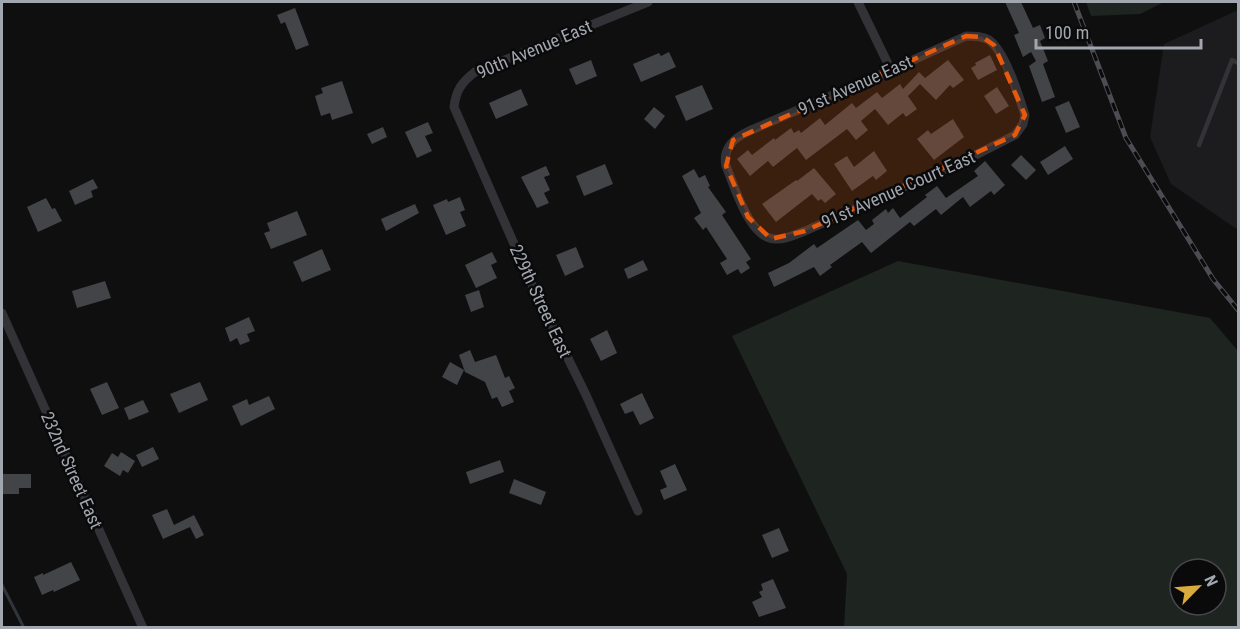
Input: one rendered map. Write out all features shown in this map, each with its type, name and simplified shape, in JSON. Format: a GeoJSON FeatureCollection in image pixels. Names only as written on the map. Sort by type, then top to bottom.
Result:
{"type":"FeatureCollection","features":[{"type":"Feature","properties":{"kind":"street","name":"90th Avenue East"},"geometry":{"type":"LineString","coordinates":[[458,89],[476,72],[648,2]]}},
{"type":"Feature","properties":{"kind":"street"},"geometry":{"type":"LineString","coordinates":[[858,2],[891,70]]}},
{"type":"Feature","properties":{"kind":"street","name":"91st Avenue East"},"geometry":{"type":"LineString","coordinates":[[765,237],[758,232],[748,217],[724,158],[734,140],[749,131],[966,36],[982,37],[999,51],[1025,115],[1023,124]]}},
{"type":"Feature","properties":{"kind":"street","name":"229th Street East"},"geometry":{"type":"LineString","coordinates":[[458,89],[455,96],[455,113],[532,285],[586,395],[638,511]]}},
{"type":"Feature","properties":{"kind":"street","name":"91st Avenue Court East"},"geometry":{"type":"LineString","coordinates":[[765,237],[778,240],[816,226],[976,155],[1015,135],[1023,124]]}},
{"type":"Feature","properties":{"kind":"street","name":"232nd Street East"},"geometry":{"type":"LineString","coordinates":[[2,313],[143,627]]}},
{"type":"Feature","properties":{"kind":"lane"},"geometry":{"type":"LineString","coordinates":[[1199,145],[1232,60],[1239,63]]}},
{"type":"Feature","properties":{"kind":"highlighted area"},"geometry":{"type":"Polygon","coordinates":[[[966,36],[982,37],[994,45],[1025,115],[1015,135],[805,231],[771,239],[748,217],[726,166],[733,140],[966,36]]]}},
{"type":"Feature","properties":{"kind":"shaded area"},"geometry":{"type":"Polygon","coordinates":[[[1086,2],[1164,2],[1140,14],[1091,16],[1086,2]]]}},
{"type":"Feature","properties":{"kind":"shaded area"},"geometry":{"type":"Polygon","coordinates":[[[1238,10],[1238,230],[1171,184],[1150,137],[1164,44],[1238,10]]]}},
{"type":"Feature","properties":{"kind":"shaded area"},"geometry":{"type":"Polygon","coordinates":[[[898,261],[1210,318],[1238,351],[1238,627],[844,627],[847,574],[732,336],[898,261]]]}},
{"type":"Feature","properties":{"kind":"building"},"geometry":{"type":"Polygon","coordinates":[[[1005,2],[1021,2],[1033,28],[1040,25],[1045,38],[1040,41],[1048,61],[1043,64],[1055,97],[1042,102],[1029,66],[1036,61],[1031,52],[1023,57],[1014,35],[1019,33],[1005,2]]]}},
{"type":"Feature","properties":{"kind":"building"},"geometry":{"type":"Polygon","coordinates":[[[295,8],[309,45],[296,50],[285,22],[281,24],[277,15],[295,8]]]}},
{"type":"Feature","properties":{"kind":"building"},"geometry":{"type":"Polygon","coordinates":[[[669,52],[676,67],[641,82],[633,64],[659,53],[661,56],[669,52]]]}},
{"type":"Feature","properties":{"kind":"building"},"geometry":{"type":"Polygon","coordinates":[[[990,55],[997,70],[978,80],[971,68],[976,65],[975,63],[990,55]]]}},
{"type":"Feature","properties":{"kind":"building"},"geometry":{"type":"Polygon","coordinates":[[[591,60],[597,76],[576,85],[569,69],[591,60]]]}},
{"type":"Feature","properties":{"kind":"building"},"geometry":{"type":"Polygon","coordinates":[[[948,60],[964,80],[953,88],[950,85],[936,100],[920,84],[908,96],[917,109],[906,117],[903,113],[888,125],[875,109],[861,121],[868,130],[856,140],[847,129],[806,160],[797,148],[773,167],[768,161],[750,176],[737,159],[748,150],[752,155],[791,128],[794,133],[799,130],[801,133],[820,118],[825,125],[852,103],[856,108],[877,92],[882,98],[900,84],[903,89],[919,72],[925,78],[948,60]]]}},
{"type":"Feature","properties":{"kind":"building"},"geometry":{"type":"Polygon","coordinates":[[[342,81],[353,113],[332,120],[330,113],[321,116],[315,96],[323,93],[321,88],[342,81]]]}},
{"type":"Feature","properties":{"kind":"building"},"geometry":{"type":"Polygon","coordinates":[[[702,85],[713,109],[686,121],[675,96],[702,85]]]}},
{"type":"Feature","properties":{"kind":"building"},"geometry":{"type":"Polygon","coordinates":[[[997,87],[1009,106],[996,114],[984,96],[997,87]]]}},
{"type":"Feature","properties":{"kind":"building"},"geometry":{"type":"Polygon","coordinates":[[[521,89],[528,105],[496,119],[489,103],[521,89]]]}},
{"type":"Feature","properties":{"kind":"building"},"geometry":{"type":"Polygon","coordinates":[[[1069,101],[1080,127],[1066,133],[1055,107],[1069,101]]]}},
{"type":"Feature","properties":{"kind":"building"},"geometry":{"type":"Polygon","coordinates":[[[654,107],[665,116],[655,129],[644,119],[654,107]]]}},
{"type":"Feature","properties":{"kind":"building"},"geometry":{"type":"Polygon","coordinates":[[[953,119],[964,137],[934,160],[917,139],[928,130],[931,134],[953,119]]]}},
{"type":"Feature","properties":{"kind":"building"},"geometry":{"type":"Polygon","coordinates":[[[428,122],[433,133],[425,136],[432,151],[417,158],[405,132],[428,122]]]}},
{"type":"Feature","properties":{"kind":"building"},"geometry":{"type":"Polygon","coordinates":[[[383,127],[387,137],[372,144],[367,134],[383,127]]]}},
{"type":"Feature","properties":{"kind":"building"},"geometry":{"type":"Polygon","coordinates":[[[1065,146],[1073,159],[1048,175],[1040,162],[1065,146]]]}},
{"type":"Feature","properties":{"kind":"building"},"geometry":{"type":"Polygon","coordinates":[[[874,151],[887,171],[876,180],[873,176],[852,191],[834,164],[847,156],[854,167],[874,151]]]}},
{"type":"Feature","properties":{"kind":"building"},"geometry":{"type":"Polygon","coordinates":[[[1021,155],[1036,170],[1026,180],[1011,165],[1021,155]]]}},
{"type":"Feature","properties":{"kind":"building"},"geometry":{"type":"Polygon","coordinates":[[[985,161],[1005,185],[994,195],[991,191],[970,207],[963,197],[941,215],[936,209],[914,226],[910,222],[871,253],[862,242],[830,265],[832,267],[820,276],[814,267],[774,287],[768,273],[789,263],[814,244],[817,248],[858,220],[866,230],[874,224],[872,220],[886,209],[888,213],[893,208],[900,218],[937,186],[946,198],[978,176],[974,171],[985,161]]]}},
{"type":"Feature","properties":{"kind":"building"},"geometry":{"type":"Polygon","coordinates":[[[605,164],[613,184],[584,196],[576,176],[605,164]]]}},
{"type":"Feature","properties":{"kind":"building"},"geometry":{"type":"Polygon","coordinates":[[[546,166],[550,175],[544,177],[550,190],[544,193],[549,203],[537,208],[521,177],[546,166]]]}},
{"type":"Feature","properties":{"kind":"building"},"geometry":{"type":"Polygon","coordinates":[[[814,168],[836,194],[825,203],[821,199],[818,201],[812,194],[776,222],[762,204],[814,168]]]}},
{"type":"Feature","properties":{"kind":"building"},"geometry":{"type":"Polygon","coordinates":[[[694,169],[699,178],[705,175],[710,186],[708,187],[726,212],[722,215],[751,259],[746,262],[750,268],[741,274],[738,269],[727,275],[720,263],[727,259],[706,227],[703,230],[694,218],[701,213],[682,176],[694,169]]]}},
{"type":"Feature","properties":{"kind":"building"},"geometry":{"type":"Polygon","coordinates":[[[93,179],[98,188],[91,191],[93,197],[75,205],[69,191],[93,179]]]}},
{"type":"Feature","properties":{"kind":"building"},"geometry":{"type":"Polygon","coordinates":[[[460,197],[465,210],[460,212],[466,226],[446,235],[433,205],[460,197]]]}},
{"type":"Feature","properties":{"kind":"building"},"geometry":{"type":"Polygon","coordinates":[[[46,198],[62,221],[38,232],[27,207],[46,198]]]}},
{"type":"Feature","properties":{"kind":"building"},"geometry":{"type":"Polygon","coordinates":[[[415,204],[419,213],[386,231],[381,219],[415,204]]]}},
{"type":"Feature","properties":{"kind":"building"},"geometry":{"type":"Polygon","coordinates":[[[297,211],[307,235],[271,249],[264,233],[270,231],[267,223],[297,211]]]}},
{"type":"Feature","properties":{"kind":"building"},"geometry":{"type":"Polygon","coordinates":[[[576,247],[584,267],[565,276],[556,255],[576,247]]]}},
{"type":"Feature","properties":{"kind":"building"},"geometry":{"type":"Polygon","coordinates":[[[322,249],[331,270],[302,282],[293,262],[322,249]]]}},
{"type":"Feature","properties":{"kind":"building"},"geometry":{"type":"Polygon","coordinates":[[[492,252],[497,262],[491,265],[497,278],[476,288],[465,265],[492,252]]]}},
{"type":"Feature","properties":{"kind":"building"},"geometry":{"type":"Polygon","coordinates":[[[643,260],[648,270],[628,279],[624,269],[643,260]]]}},
{"type":"Feature","properties":{"kind":"building"},"geometry":{"type":"Polygon","coordinates":[[[105,281],[111,298],[77,308],[72,291],[105,281]]]}},
{"type":"Feature","properties":{"kind":"building"},"geometry":{"type":"Polygon","coordinates":[[[479,290],[484,307],[471,312],[465,295],[479,290]]]}},
{"type":"Feature","properties":{"kind":"building"},"geometry":{"type":"Polygon","coordinates":[[[249,317],[255,331],[247,334],[250,341],[240,345],[237,338],[230,342],[225,328],[249,317]]]}},
{"type":"Feature","properties":{"kind":"building"},"geometry":{"type":"Polygon","coordinates":[[[607,330],[617,353],[601,361],[590,339],[607,330]]]}},
{"type":"Feature","properties":{"kind":"building"},"geometry":{"type":"Polygon","coordinates":[[[470,350],[475,362],[496,355],[505,378],[509,376],[515,388],[509,391],[514,402],[502,407],[497,397],[492,399],[485,382],[465,372],[459,355],[470,350]]]}},
{"type":"Feature","properties":{"kind":"building"},"geometry":{"type":"Polygon","coordinates":[[[450,362],[464,370],[457,385],[442,377],[450,362]]]}},
{"type":"Feature","properties":{"kind":"building"},"geometry":{"type":"Polygon","coordinates":[[[107,382],[119,408],[102,415],[90,389],[107,382]]]}},
{"type":"Feature","properties":{"kind":"building"},"geometry":{"type":"Polygon","coordinates":[[[200,382],[208,400],[179,413],[170,394],[200,382]]]}},
{"type":"Feature","properties":{"kind":"building"},"geometry":{"type":"Polygon","coordinates":[[[642,393],[654,418],[640,425],[633,411],[625,414],[620,404],[642,393]]]}},
{"type":"Feature","properties":{"kind":"building"},"geometry":{"type":"Polygon","coordinates":[[[269,396],[275,409],[241,426],[232,406],[247,399],[249,405],[269,396]]]}},
{"type":"Feature","properties":{"kind":"building"},"geometry":{"type":"Polygon","coordinates":[[[143,400],[149,412],[129,420],[124,408],[143,400]]]}},
{"type":"Feature","properties":{"kind":"building"},"geometry":{"type":"Polygon","coordinates":[[[153,447],[159,459],[142,467],[136,455],[153,447]]]}},
{"type":"Feature","properties":{"kind":"building"},"geometry":{"type":"Polygon","coordinates":[[[121,452],[135,461],[128,473],[123,470],[120,476],[104,466],[112,453],[118,457],[121,452]]]}},
{"type":"Feature","properties":{"kind":"building"},"geometry":{"type":"Polygon","coordinates":[[[500,460],[504,472],[470,484],[466,472],[500,460]]]}},
{"type":"Feature","properties":{"kind":"building"},"geometry":{"type":"Polygon","coordinates":[[[675,464],[687,490],[664,500],[660,490],[667,487],[660,471],[675,464]]]}},
{"type":"Feature","properties":{"kind":"building"},"geometry":{"type":"Polygon","coordinates":[[[2,474],[31,474],[31,488],[19,488],[19,494],[2,494],[2,474]]]}},
{"type":"Feature","properties":{"kind":"building"},"geometry":{"type":"Polygon","coordinates":[[[514,479],[546,492],[541,505],[509,493],[514,479]]]}},
{"type":"Feature","properties":{"kind":"building"},"geometry":{"type":"Polygon","coordinates":[[[167,509],[174,525],[194,515],[204,535],[196,539],[190,527],[163,539],[152,515],[167,509]]]}},
{"type":"Feature","properties":{"kind":"building"},"geometry":{"type":"Polygon","coordinates":[[[779,528],[789,551],[772,558],[762,535],[779,528]]]}},
{"type":"Feature","properties":{"kind":"building"},"geometry":{"type":"Polygon","coordinates":[[[71,562],[80,580],[42,595],[34,577],[71,562]]]}},
{"type":"Feature","properties":{"kind":"building"},"geometry":{"type":"Polygon","coordinates":[[[773,579],[786,608],[759,617],[752,602],[762,597],[759,592],[763,590],[761,584],[773,579]]]}},
{"type":"Feature","properties":{"kind":"waterway"},"geometry":{"type":"LineString","coordinates":[[2,585],[24,628]]}},
{"type":"Feature","properties":{"kind":"railway"},"geometry":{"type":"LineString","coordinates":[[1074,2],[1126,138],[1213,279],[1238,310]]}}]}
